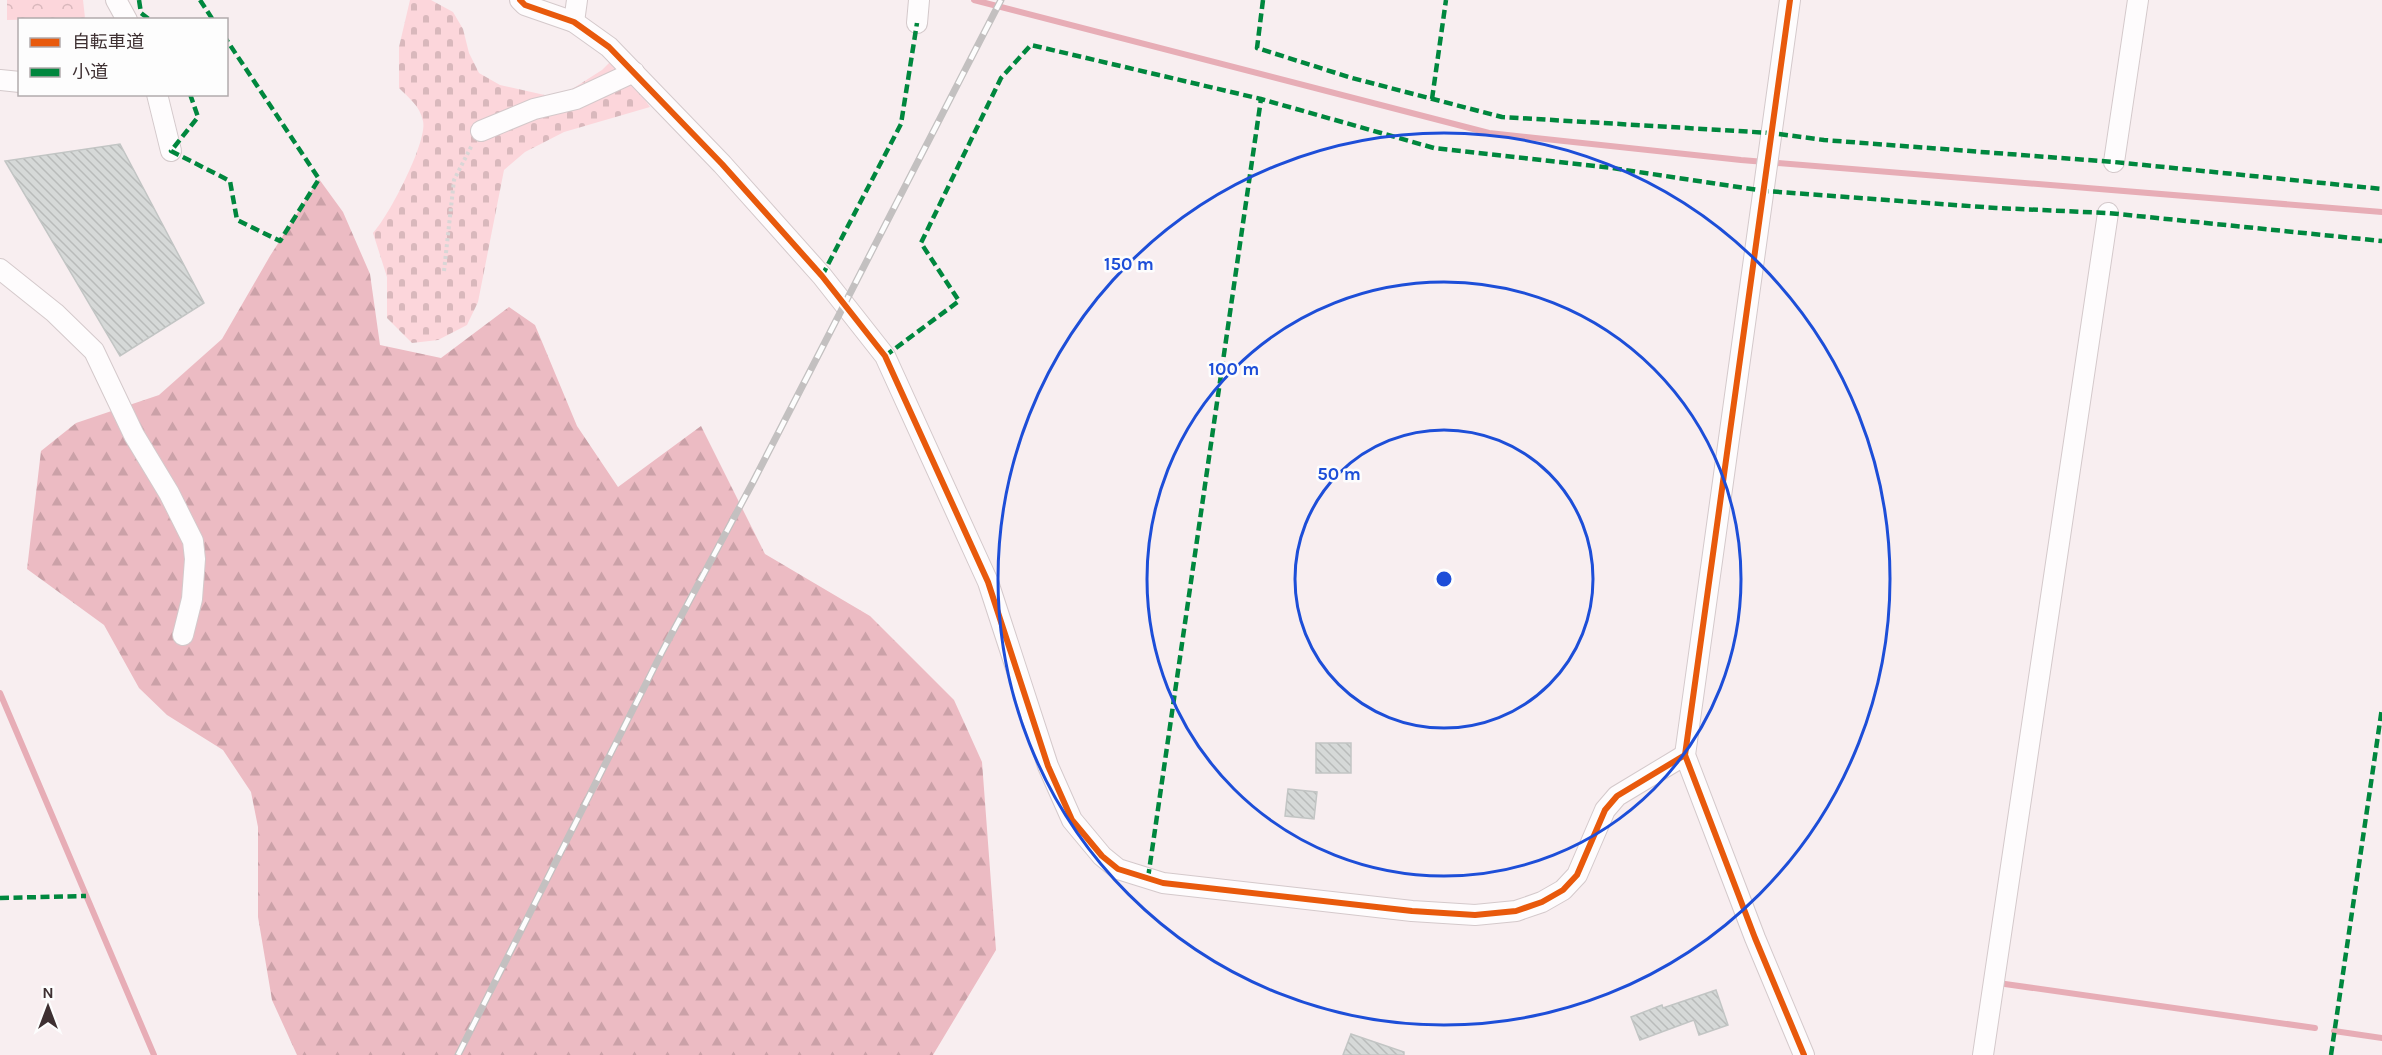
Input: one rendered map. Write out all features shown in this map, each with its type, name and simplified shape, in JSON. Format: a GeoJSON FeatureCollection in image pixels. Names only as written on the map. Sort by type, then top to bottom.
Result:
{"type":"FeatureCollection","features":[{"type":"Feature","properties":{"kind":"street"},"geometry":{"type":"LineString","coordinates":[[116,0],[126,18]]}},
{"type":"Feature","properties":{"kind":"street"},"geometry":{"type":"LineString","coordinates":[[520,0],[525,5],[574,22],[609,47],[722,164],[822,276],[885,356],[988,582],[1048,766],[1067,810],[1072,820],[1102,856],[1118,868],[1163,883],[1412,911],[1475,915],[1516,911],[1542,902],[1563,890],[1577,875],[1605,810],[1617,796],[1685,755]]}},
{"type":"Feature","properties":{"kind":"street"},"geometry":{"type":"LineString","coordinates":[[574,22],[576,0]]}},
{"type":"Feature","properties":{"kind":"street"},"geometry":{"type":"LineString","coordinates":[[917,23],[919,0]]}},
{"type":"Feature","properties":{"kind":"street"},"geometry":{"type":"LineString","coordinates":[[1790,0],[1685,755],[1755,938],[1804,1055]]}},
{"type":"Feature","properties":{"kind":"street"},"geometry":{"type":"LineString","coordinates":[[2114,162],[2138,0]]}},
{"type":"Feature","properties":{"kind":"street"},"geometry":{"type":"LineString","coordinates":[[481,131],[534,109],[576,99],[634,72]]}},
{"type":"Feature","properties":{"kind":"street"},"geometry":{"type":"LineString","coordinates":[[0,80],[18,82]]}},
{"type":"Feature","properties":{"kind":"street"},"geometry":{"type":"LineString","coordinates":[[157,96],[171,151]]}},
{"type":"Feature","properties":{"kind":"street"},"geometry":{"type":"LineString","coordinates":[[1983,1055],[2108,213]]}},
{"type":"Feature","properties":{"kind":"street"},"geometry":{"type":"LineString","coordinates":[[0,269],[55,313],[93,351],[134,435],[169,493],[193,541],[195,559],[192,600],[183,636]]}},
{"type":"Feature","properties":{"kind":"path"},"geometry":{"type":"LineString","coordinates":[[444,271],[454,180],[464,157],[481,131]]}},
{"type":"Feature","properties":{"kind":"green space"},"geometry":{"type":"Polygon","coordinates":[[[7,0],[83,0],[85,18],[7,20],[7,0]]]}},
{"type":"Feature","properties":{"kind":"green space"},"geometry":{"type":"Polygon","coordinates":[[[410,0],[431,0],[453,12],[463,29],[469,53],[479,73],[500,85],[558,98],[602,70],[615,57],[650,107],[564,132],[525,152],[504,170],[478,302],[467,325],[438,340],[412,343],[387,318],[387,277],[373,233],[388,212],[406,179],[423,131],[423,121],[419,111],[399,88],[399,47],[410,0]]]}},
{"type":"Feature","properties":{"kind":"green space"},"geometry":{"type":"Polygon","coordinates":[[[319,179],[343,212],[370,274],[380,345],[441,358],[509,307],[535,325],[577,426],[618,487],[701,426],[765,554],[870,616],[954,700],[982,762],[996,950],[933,1055],[297,1055],[272,1000],[258,917],[258,827],[251,792],[223,750],[167,715],[139,688],[104,625],[27,569],[41,451],[76,423],[159,395],[222,339],[270,256],[319,179]]]}},
{"type":"Feature","properties":{"kind":"building"},"geometry":{"type":"Polygon","coordinates":[[[120,144],[204,303],[120,356],[5,161],[120,144]]]}},
{"type":"Feature","properties":{"kind":"building"},"geometry":{"type":"Polygon","coordinates":[[[1316,743],[1351,743],[1351,773],[1316,773],[1316,743]]]}},
{"type":"Feature","properties":{"kind":"building"},"geometry":{"type":"Polygon","coordinates":[[[1288,789],[1317,792],[1314,819],[1285,816],[1288,789]]]}},
{"type":"Feature","properties":{"kind":"building"},"geometry":{"type":"Polygon","coordinates":[[[1716,990],[1728,1025],[1699,1035],[1694,1020],[1640,1040],[1631,1017],[1662,1005],[1663,1008],[1716,990]]]}},
{"type":"Feature","properties":{"kind":"building"},"geometry":{"type":"Polygon","coordinates":[[[1351,1034],[1404,1052],[1404,1055],[1343,1055],[1351,1034]]]}},
{"type":"Feature","properties":{"kind":"waterway"},"geometry":{"type":"LineString","coordinates":[[974,0],[1489,133],[1741,160],[2382,212]]}},
{"type":"Feature","properties":{"kind":"waterway"},"geometry":{"type":"LineString","coordinates":[[0,693],[154,1055]]}},
{"type":"Feature","properties":{"kind":"waterway"},"geometry":{"type":"LineString","coordinates":[[2005,984],[2315,1028]]}},
{"type":"Feature","properties":{"kind":"waterway"},"geometry":{"type":"LineString","coordinates":[[2334,1031],[2382,1038]]}},
{"type":"Feature","properties":{"kind":"railway"},"geometry":{"type":"LineString","coordinates":[[458,1055],[663,650],[753,482],[1001,0]]}},
{"type":"Feature","properties":{"kind":"marked path"},"geometry":{"type":"LineString","coordinates":[[139,0],[141,13],[147,18]]}},
{"type":"Feature","properties":{"kind":"marked path"},"geometry":{"type":"LineString","coordinates":[[200,0],[212,18]]}},
{"type":"Feature","properties":{"kind":"marked path"},"geometry":{"type":"LineString","coordinates":[[1263,0],[1257,48],[1352,78],[1502,117],[1771,133],[1824,140],[2114,162],[2382,189]]}},
{"type":"Feature","properties":{"kind":"marked path"},"geometry":{"type":"LineString","coordinates":[[1432,99],[1446,0]]}},
{"type":"Feature","properties":{"kind":"marked path"},"geometry":{"type":"LineString","coordinates":[[822,276],[901,124],[917,23]]}},
{"type":"Feature","properties":{"kind":"marked path"},"geometry":{"type":"LineString","coordinates":[[191,96],[198,117],[171,151],[230,181],[237,220],[280,241],[319,179],[228,42]]}},
{"type":"Feature","properties":{"kind":"marked path"},"geometry":{"type":"LineString","coordinates":[[885,356],[959,301],[921,243],[1001,78],[1031,45],[1261,99],[1434,148],[1612,168],[1765,191],[1996,208],[2108,213],[2382,241]]}},
{"type":"Feature","properties":{"kind":"marked path"},"geometry":{"type":"LineString","coordinates":[[1148,878],[1261,99]]}},
{"type":"Feature","properties":{"kind":"marked path"},"geometry":{"type":"LineString","coordinates":[[2331,1055],[2382,708]]}},
{"type":"Feature","properties":{"kind":"marked path"},"geometry":{"type":"LineString","coordinates":[[0,898],[86,896]]}},
{"type":"Feature","properties":{"kind":"cycle path"},"geometry":{"type":"LineString","coordinates":[[520,0],[525,5],[574,22],[609,47],[722,164],[822,276],[885,356],[988,582],[1048,766],[1072,820],[1102,856],[1118,869],[1163,883],[1412,911],[1475,915],[1516,911],[1542,902],[1563,890],[1577,875],[1605,810],[1617,796],[1685,755]]}},
{"type":"Feature","properties":{"kind":"cycle path"},"geometry":{"type":"LineString","coordinates":[[1790,0],[1685,755],[1755,938],[1804,1055]]}}]}
